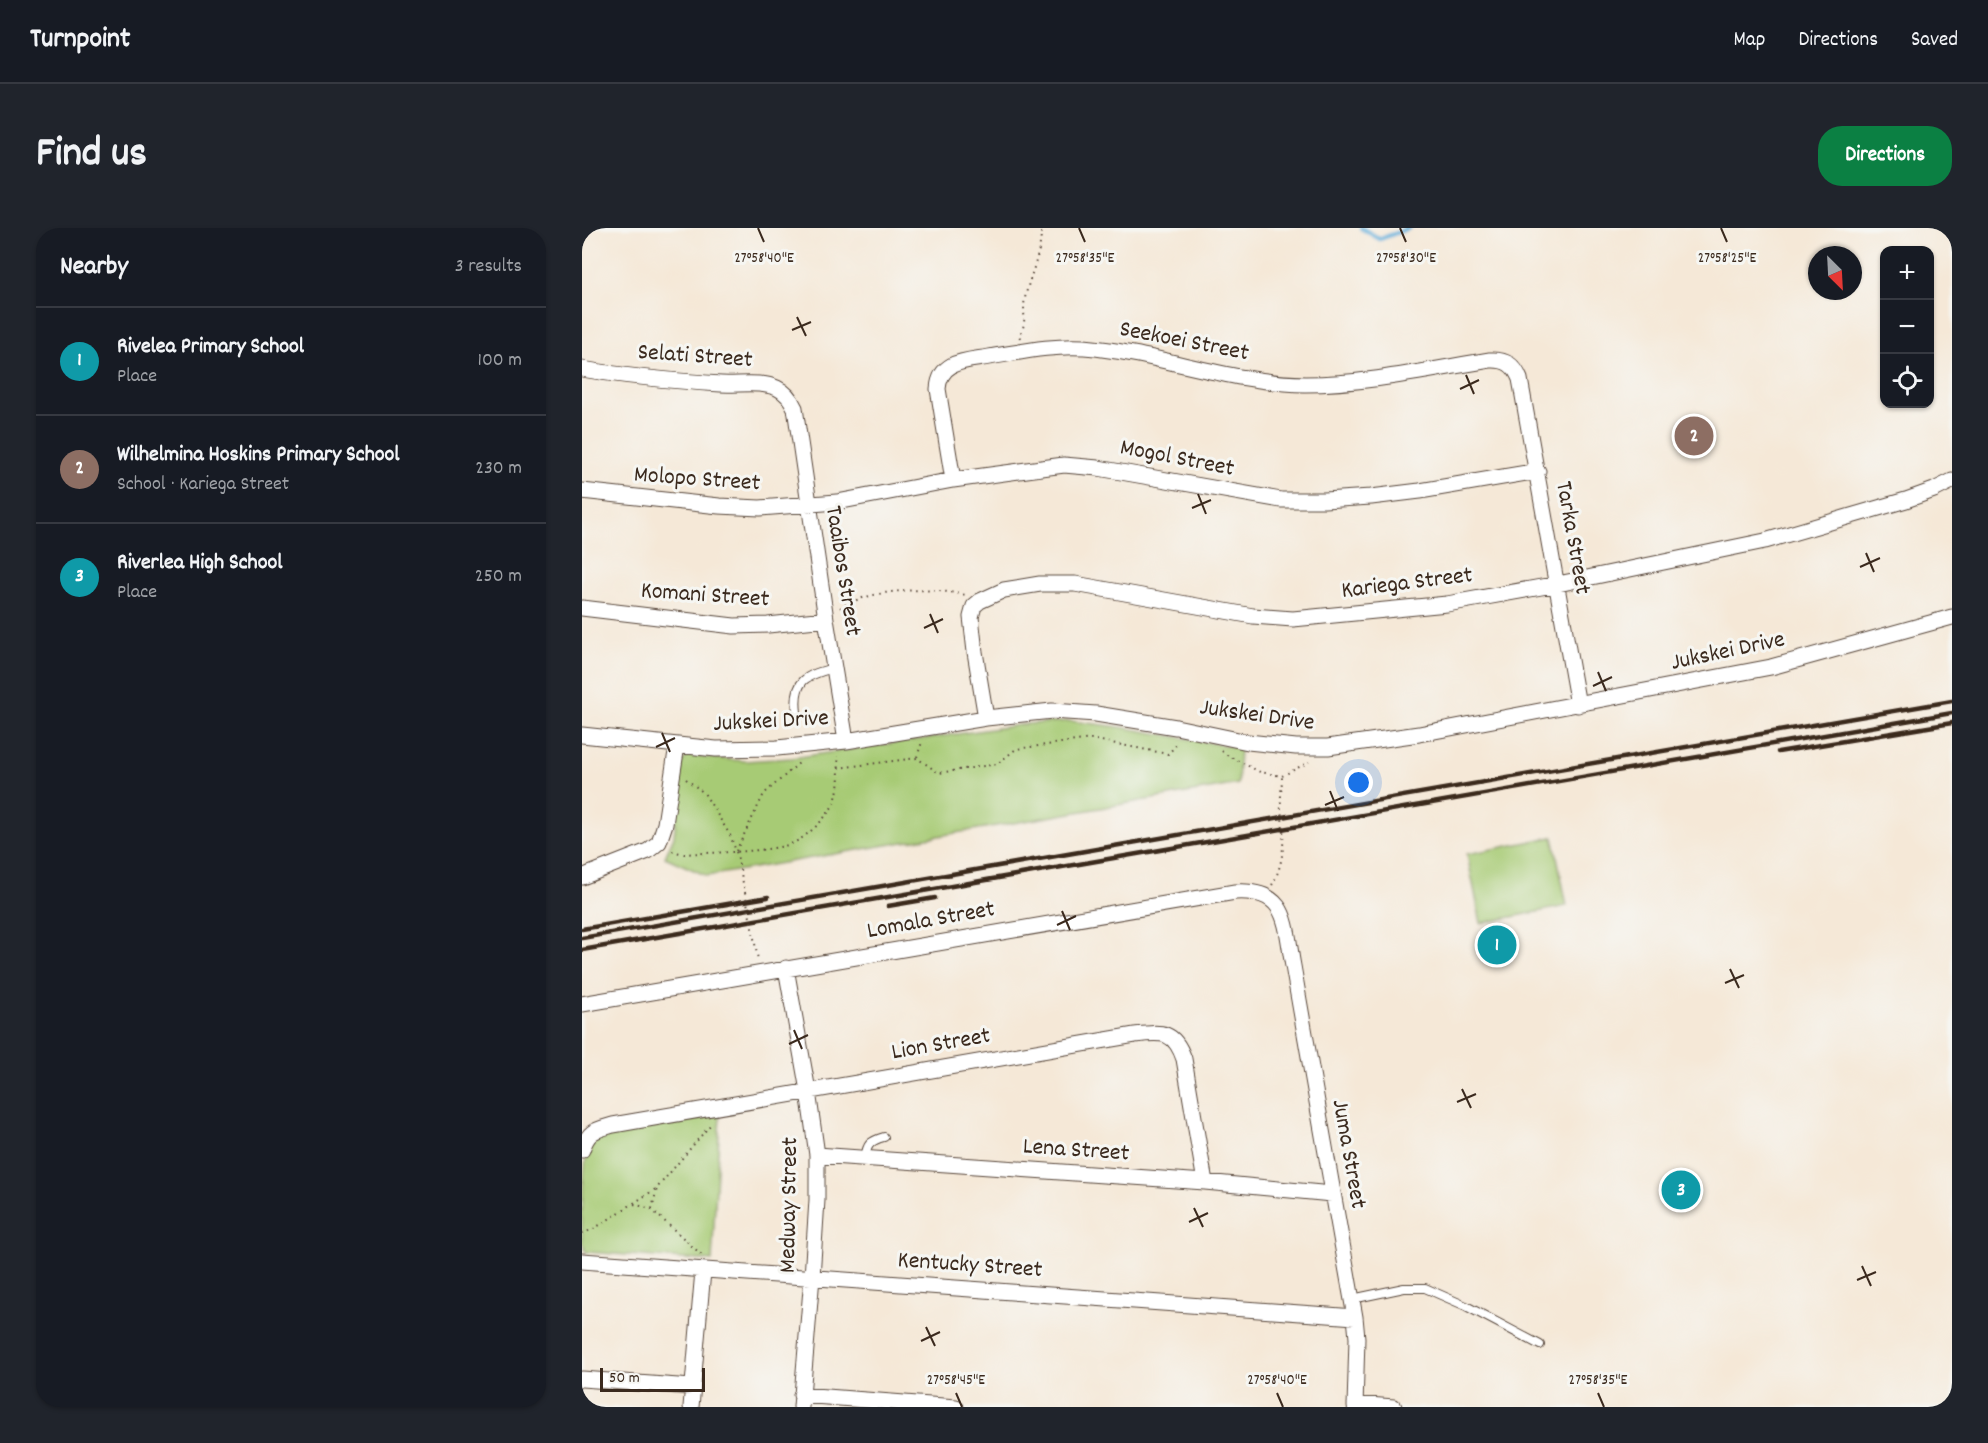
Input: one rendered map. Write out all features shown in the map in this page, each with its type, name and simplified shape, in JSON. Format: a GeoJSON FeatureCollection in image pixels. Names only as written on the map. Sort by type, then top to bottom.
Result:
{"type":"FeatureCollection","features":[{"type":"Feature","properties":{"kind":"street","name":"Seekoei Street"},"geometry":{"type":"LineString","coordinates":[[953,480],[938,398],[938,379],[949,366],[959,362],[1066,346],[1085,347],[1267,381],[1307,384],[1354,381],[1498,360],[1503,360],[1512,366],[1520,379]]}},
{"type":"Feature","properties":{"kind":"street","name":"Selati Street"},"geometry":{"type":"LineString","coordinates":[[582,369],[690,381],[768,386],[785,393],[795,408]]}},
{"type":"Feature","properties":{"kind":"street","name":"Tarka Street"},"geometry":{"type":"LineString","coordinates":[[1520,379],[1578,705]]}},
{"type":"Feature","properties":{"kind":"street","name":"Taaibos Street"},"geometry":{"type":"LineString","coordinates":[[795,408],[834,668],[841,742]]}},
{"type":"Feature","properties":{"kind":"street","name":"Mogol Street"},"geometry":{"type":"LineString","coordinates":[[808,504],[837,502],[953,480],[1050,466],[1078,465],[1281,500],[1371,497],[1538,471]]}},
{"type":"Feature","properties":{"kind":"street","name":"Kariega Street"},"geometry":{"type":"LineString","coordinates":[[980,600],[1004,590],[1057,583],[1074,584],[1253,616],[1293,619],[1448,604],[1558,584],[1765,541],[1914,498],[1952,481]]}},
{"type":"Feature","properties":{"kind":"street","name":"Molopo Street"},"geometry":{"type":"LineString","coordinates":[[582,491],[741,508],[808,504]]}},
{"type":"Feature","properties":{"kind":"street"},"geometry":{"type":"LineString","coordinates":[[980,600],[972,611],[971,622],[986,718]]}},
{"type":"Feature","properties":{"kind":"street","name":"Komani Street"},"geometry":{"type":"LineString","coordinates":[[582,608],[735,626],[826,619]]}},
{"type":"Feature","properties":{"kind":"street","name":"Jukskei Drive"},"geometry":{"type":"LineString","coordinates":[[582,735],[716,749],[752,749],[841,742],[1023,713],[1071,712],[1096,714],[1248,742],[1296,747],[1328,747],[1419,734],[1771,667],[1952,617]]}},
{"type":"Feature","properties":{"kind":"street"},"geometry":{"type":"LineString","coordinates":[[582,877],[654,847],[662,836],[677,745]]}},
{"type":"Feature","properties":{"kind":"street","name":"Lomala Street"},"geometry":{"type":"LineString","coordinates":[[582,1004],[1234,892],[1250,891],[1263,894]]}},
{"type":"Feature","properties":{"kind":"street","name":"Juma Street"},"geometry":{"type":"LineString","coordinates":[[1263,894],[1281,910],[1293,966],[1355,1317],[1357,1338],[1355,1405]]}},
{"type":"Feature","properties":{"kind":"street","name":"Medway Street"},"geometry":{"type":"LineString","coordinates":[[786,968],[817,1155],[817,1200],[812,1277],[801,1401]]}},
{"type":"Feature","properties":{"kind":"street","name":"Lion Street"},"geometry":{"type":"LineString","coordinates":[[582,1150],[585,1139],[591,1133],[613,1125],[1135,1035],[1159,1033],[1166,1034],[1177,1042],[1184,1059],[1205,1182]]}},
{"type":"Feature","properties":{"kind":"street","name":"Lena Street"},"geometry":{"type":"LineString","coordinates":[[817,1155],[1205,1182],[1332,1194]]}},
{"type":"Feature","properties":{"kind":"street","name":"Kentucky Street"},"geometry":{"type":"LineString","coordinates":[[582,1261],[1355,1317]]}},
{"type":"Feature","properties":{"kind":"street"},"geometry":{"type":"LineString","coordinates":[[691,1407],[703,1271]]}},
{"type":"Feature","properties":{"kind":"street"},"geometry":{"type":"LineString","coordinates":[[582,1378],[692,1387]]}},
{"type":"Feature","properties":{"kind":"street"},"geometry":{"type":"LineString","coordinates":[[801,1401],[956,1407]]}},
{"type":"Feature","properties":{"kind":"street"},"geometry":{"type":"LineString","coordinates":[[1355,1405],[1394,1407]]}},
{"type":"Feature","properties":{"kind":"lane"},"geometry":{"type":"LineString","coordinates":[[797,712],[796,690],[800,683],[811,674],[834,668]]}},
{"type":"Feature","properties":{"kind":"lane"},"geometry":{"type":"LineString","coordinates":[[865,1158],[870,1142],[884,1137]]}},
{"type":"Feature","properties":{"kind":"lane"},"geometry":{"type":"LineString","coordinates":[[1352,1299],[1404,1288],[1425,1288],[1466,1306],[1540,1345]]}},
{"type":"Feature","properties":{"kind":"path"},"geometry":{"type":"LineString","coordinates":[[1023,352],[1019,335],[1025,328],[1025,297],[1036,264],[1041,228]]}},
{"type":"Feature","properties":{"kind":"path"},"geometry":{"type":"LineString","coordinates":[[826,619],[843,606],[871,596],[909,590],[964,594],[980,600]]}},
{"type":"Feature","properties":{"kind":"path"},"geometry":{"type":"LineString","coordinates":[[838,768],[917,758],[939,773],[997,764],[1016,749],[1092,739],[1168,754],[1190,730]]}},
{"type":"Feature","properties":{"kind":"path"},"geometry":{"type":"LineString","coordinates":[[1212,734],[1225,754],[1260,772],[1282,776],[1310,762]]}},
{"type":"Feature","properties":{"kind":"path"},"geometry":{"type":"LineString","coordinates":[[654,847],[684,854],[766,849],[793,843],[818,825],[835,801],[841,742]]}},
{"type":"Feature","properties":{"kind":"path"},"geometry":{"type":"LineString","coordinates":[[736,850],[764,794],[819,744]]}},
{"type":"Feature","properties":{"kind":"path"},"geometry":{"type":"LineString","coordinates":[[674,769],[704,793],[730,835],[736,850],[757,954]]}},
{"type":"Feature","properties":{"kind":"path"},"geometry":{"type":"LineString","coordinates":[[1263,894],[1273,882],[1284,851],[1281,809],[1282,776]]}},
{"type":"Feature","properties":{"kind":"path"},"geometry":{"type":"LineString","coordinates":[[582,1233],[592,1230],[657,1188],[726,1106]]}},
{"type":"Feature","properties":{"kind":"path"},"geometry":{"type":"LineString","coordinates":[[651,1209],[657,1188]]}},
{"type":"Feature","properties":{"kind":"path"},"geometry":{"type":"LineString","coordinates":[[634,1204],[651,1209],[703,1255],[703,1271]]}},
{"type":"Feature","properties":{"kind":"green space"},"geometry":{"type":"Polygon","coordinates":[[[1071,721],[1120,727],[1240,748],[1238,784],[707,876],[665,857],[674,836],[682,762],[688,756],[745,761],[792,758],[1026,724],[1071,721]]]}},
{"type":"Feature","properties":{"kind":"green space"},"geometry":{"type":"Polygon","coordinates":[[[1553,837],[1567,906],[1481,923],[1467,854],[1553,837]]]}},
{"type":"Feature","properties":{"kind":"green space"},"geometry":{"type":"Polygon","coordinates":[[[720,1115],[712,1261],[586,1252],[582,1242],[583,1182],[588,1151],[593,1142],[604,1135],[618,1131],[720,1115]]]}},
{"type":"Feature","properties":{"kind":"waterway"},"geometry":{"type":"LineString","coordinates":[[1361,228],[1380,239],[1409,228]]}},
{"type":"Feature","properties":{"kind":"railway"},"geometry":{"type":"LineString","coordinates":[[582,938],[1952,701]]}},
{"type":"Feature","properties":{"kind":"railway"},"geometry":{"type":"LineString","coordinates":[[582,950],[1952,713]]}},
{"type":"Feature","properties":{"kind":"railway"},"geometry":{"type":"LineString","coordinates":[[1778,752],[1952,723]]}},
{"type":"Feature","properties":{"kind":"railway"},"geometry":{"type":"LineString","coordinates":[[582,929],[768,897]]}},
{"type":"Feature","properties":{"kind":"railway"},"geometry":{"type":"LineString","coordinates":[[888,906],[935,898]]}},
{"type":"Feature","properties":{"kind":"place","name":"Wilhelmina Hoskins Primary School"},"geometry":{"type":"Point","coordinates":[1694,436]}},
{"type":"Feature","properties":{"kind":"place","name":"Rivelea Primary School"},"geometry":{"type":"Point","coordinates":[1497,945]}},
{"type":"Feature","properties":{"kind":"place","name":"Riverlea High School"},"geometry":{"type":"Point","coordinates":[1681,1190]}}]}
